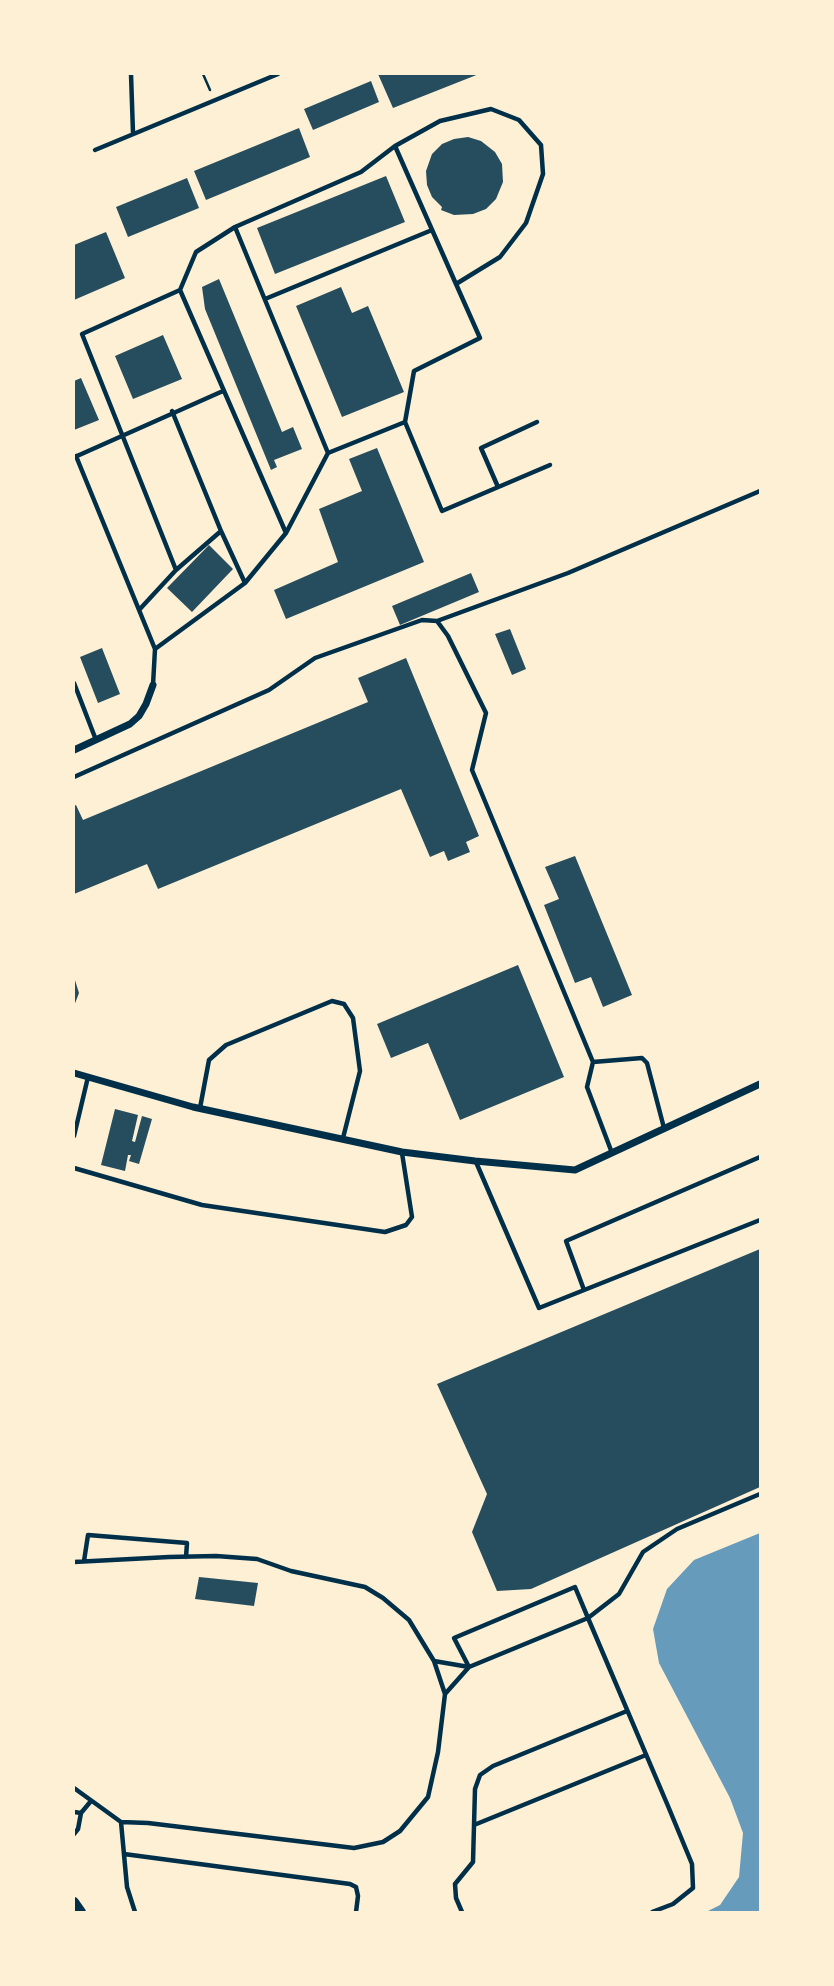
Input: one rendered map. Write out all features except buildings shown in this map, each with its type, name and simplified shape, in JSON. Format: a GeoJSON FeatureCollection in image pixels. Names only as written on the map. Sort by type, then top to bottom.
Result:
{"type":"FeatureCollection","features":[{"type":"Feature","properties":{"kind":"street"},"geometry":{"type":"LineString","coordinates":[[74,750],[130,724],[139,716],[153,685]]}},
{"type":"Feature","properties":{"kind":"street"},"geometry":{"type":"LineString","coordinates":[[74,1073],[200,1108],[402,1152],[575,1170],[761,1084]]}},
{"type":"Feature","properties":{"kind":"street"},"geometry":{"type":"LineString","coordinates":[[74,1902],[81,1913]]}},
{"type":"Feature","properties":{"kind":"lane"},"geometry":{"type":"LineString","coordinates":[[131,74],[134,133]]}},
{"type":"Feature","properties":{"kind":"lane"},"geometry":{"type":"LineString","coordinates":[[95,150],[278,74]]}},
{"type":"Feature","properties":{"kind":"lane"},"geometry":{"type":"LineString","coordinates":[[176,570],[82,334],[180,290],[196,252],[235,227],[361,172],[395,146],[440,121],[491,109],[519,120],[541,145],[543,174],[526,223],[500,257],[456,284]]}},
{"type":"Feature","properties":{"kind":"lane"},"geometry":{"type":"LineString","coordinates":[[395,146],[480,338],[414,371],[405,422],[442,511],[550,465]]}},
{"type":"Feature","properties":{"kind":"lane"},"geometry":{"type":"LineString","coordinates":[[235,227],[328,453]]}},
{"type":"Feature","properties":{"kind":"lane"},"geometry":{"type":"LineString","coordinates":[[265,299],[432,230]]}},
{"type":"Feature","properties":{"kind":"lane"},"geometry":{"type":"LineString","coordinates":[[180,290],[286,533]]}},
{"type":"Feature","properties":{"kind":"lane"},"geometry":{"type":"LineString","coordinates":[[153,685],[155,649],[75,456],[223,391]]}},
{"type":"Feature","properties":{"kind":"lane"},"geometry":{"type":"LineString","coordinates":[[173,411],[245,583]]}},
{"type":"Feature","properties":{"kind":"lane"},"geometry":{"type":"LineString","coordinates":[[155,649],[245,583],[286,533],[328,453],[405,422]]}},
{"type":"Feature","properties":{"kind":"lane"},"geometry":{"type":"LineString","coordinates":[[498,487],[481,448],[537,422]]}},
{"type":"Feature","properties":{"kind":"lane"},"geometry":{"type":"LineString","coordinates":[[74,777],[269,690],[315,658],[422,620],[437,621],[568,573],[761,491]]}},
{"type":"Feature","properties":{"kind":"lane"},"geometry":{"type":"LineString","coordinates":[[139,610],[176,570],[221,531]]}},
{"type":"Feature","properties":{"kind":"lane"},"geometry":{"type":"LineString","coordinates":[[437,621],[448,636],[486,713],[472,770],[593,1062],[587,1087],[612,1153]]}},
{"type":"Feature","properties":{"kind":"lane"},"geometry":{"type":"LineString","coordinates":[[74,683],[97,741]]}},
{"type":"Feature","properties":{"kind":"lane"},"geometry":{"type":"LineString","coordinates":[[200,1108],[209,1060],[226,1045],[332,1001],[344,1004],[353,1018],[360,1071],[343,1139]]}},
{"type":"Feature","properties":{"kind":"lane"},"geometry":{"type":"LineString","coordinates":[[593,1062],[642,1058],[649,1069],[664,1128]]}},
{"type":"Feature","properties":{"kind":"lane"},"geometry":{"type":"LineString","coordinates":[[74,1136],[88,1077]]}},
{"type":"Feature","properties":{"kind":"lane"},"geometry":{"type":"LineString","coordinates":[[74,1168],[202,1205],[385,1232],[406,1225],[412,1217],[402,1152]]}},
{"type":"Feature","properties":{"kind":"lane"},"geometry":{"type":"LineString","coordinates":[[584,1290],[566,1241],[761,1157]]}},
{"type":"Feature","properties":{"kind":"lane"},"geometry":{"type":"LineString","coordinates":[[475,1161],[539,1308],[761,1220]]}},
{"type":"Feature","properties":{"kind":"lane"},"geometry":{"type":"LineString","coordinates":[[445,1694],[469,1667],[588,1618],[619,1594],[643,1552],[677,1529],[761,1494]]}},
{"type":"Feature","properties":{"kind":"lane"},"geometry":{"type":"LineString","coordinates":[[84,1561],[88,1535],[187,1543],[186,1557]]}},
{"type":"Feature","properties":{"kind":"lane"},"geometry":{"type":"LineString","coordinates":[[74,1562],[186,1557],[257,1559],[291,1571],[365,1587],[409,1620],[434,1661],[445,1694],[438,1752],[428,1797],[400,1831],[383,1842],[354,1848],[121,1822],[74,1788]]}},
{"type":"Feature","properties":{"kind":"lane"},"geometry":{"type":"LineString","coordinates":[[469,1667],[454,1638],[575,1587],[692,1864],[693,1888],[673,1904],[652,1913]]}},
{"type":"Feature","properties":{"kind":"lane"},"geometry":{"type":"LineString","coordinates":[[434,1661],[469,1667]]}},
{"type":"Feature","properties":{"kind":"lane"},"geometry":{"type":"LineString","coordinates":[[462,1913],[456,1898],[455,1884],[473,1862],[475,1789],[480,1775],[493,1766],[627,1711]]}},
{"type":"Feature","properties":{"kind":"lane"},"geometry":{"type":"LineString","coordinates":[[474,1825],[646,1755]]}},
{"type":"Feature","properties":{"kind":"lane"},"geometry":{"type":"LineString","coordinates":[[74,1834],[78,1829],[81,1813],[91,1801]]}},
{"type":"Feature","properties":{"kind":"lane"},"geometry":{"type":"LineString","coordinates":[[74,1812],[81,1813]]}},
{"type":"Feature","properties":{"kind":"lane"},"geometry":{"type":"LineString","coordinates":[[121,1822],[127,1886],[135,1913]]}},
{"type":"Feature","properties":{"kind":"lane"},"geometry":{"type":"LineString","coordinates":[[124,1854],[350,1884],[356,1887],[358,1896],[356,1913]]}},
{"type":"Feature","properties":{"kind":"path"},"geometry":{"type":"LineString","coordinates":[[202,74],[215,100]]}},
{"type":"Feature","properties":{"kind":"water"},"geometry":{"type":"Polygon","coordinates":[[[760,1533],[760,1912],[706,1912],[720,1905],[739,1877],[743,1833],[730,1798],[659,1663],[653,1629],[667,1589],[694,1560],[760,1533]]]}}]}
